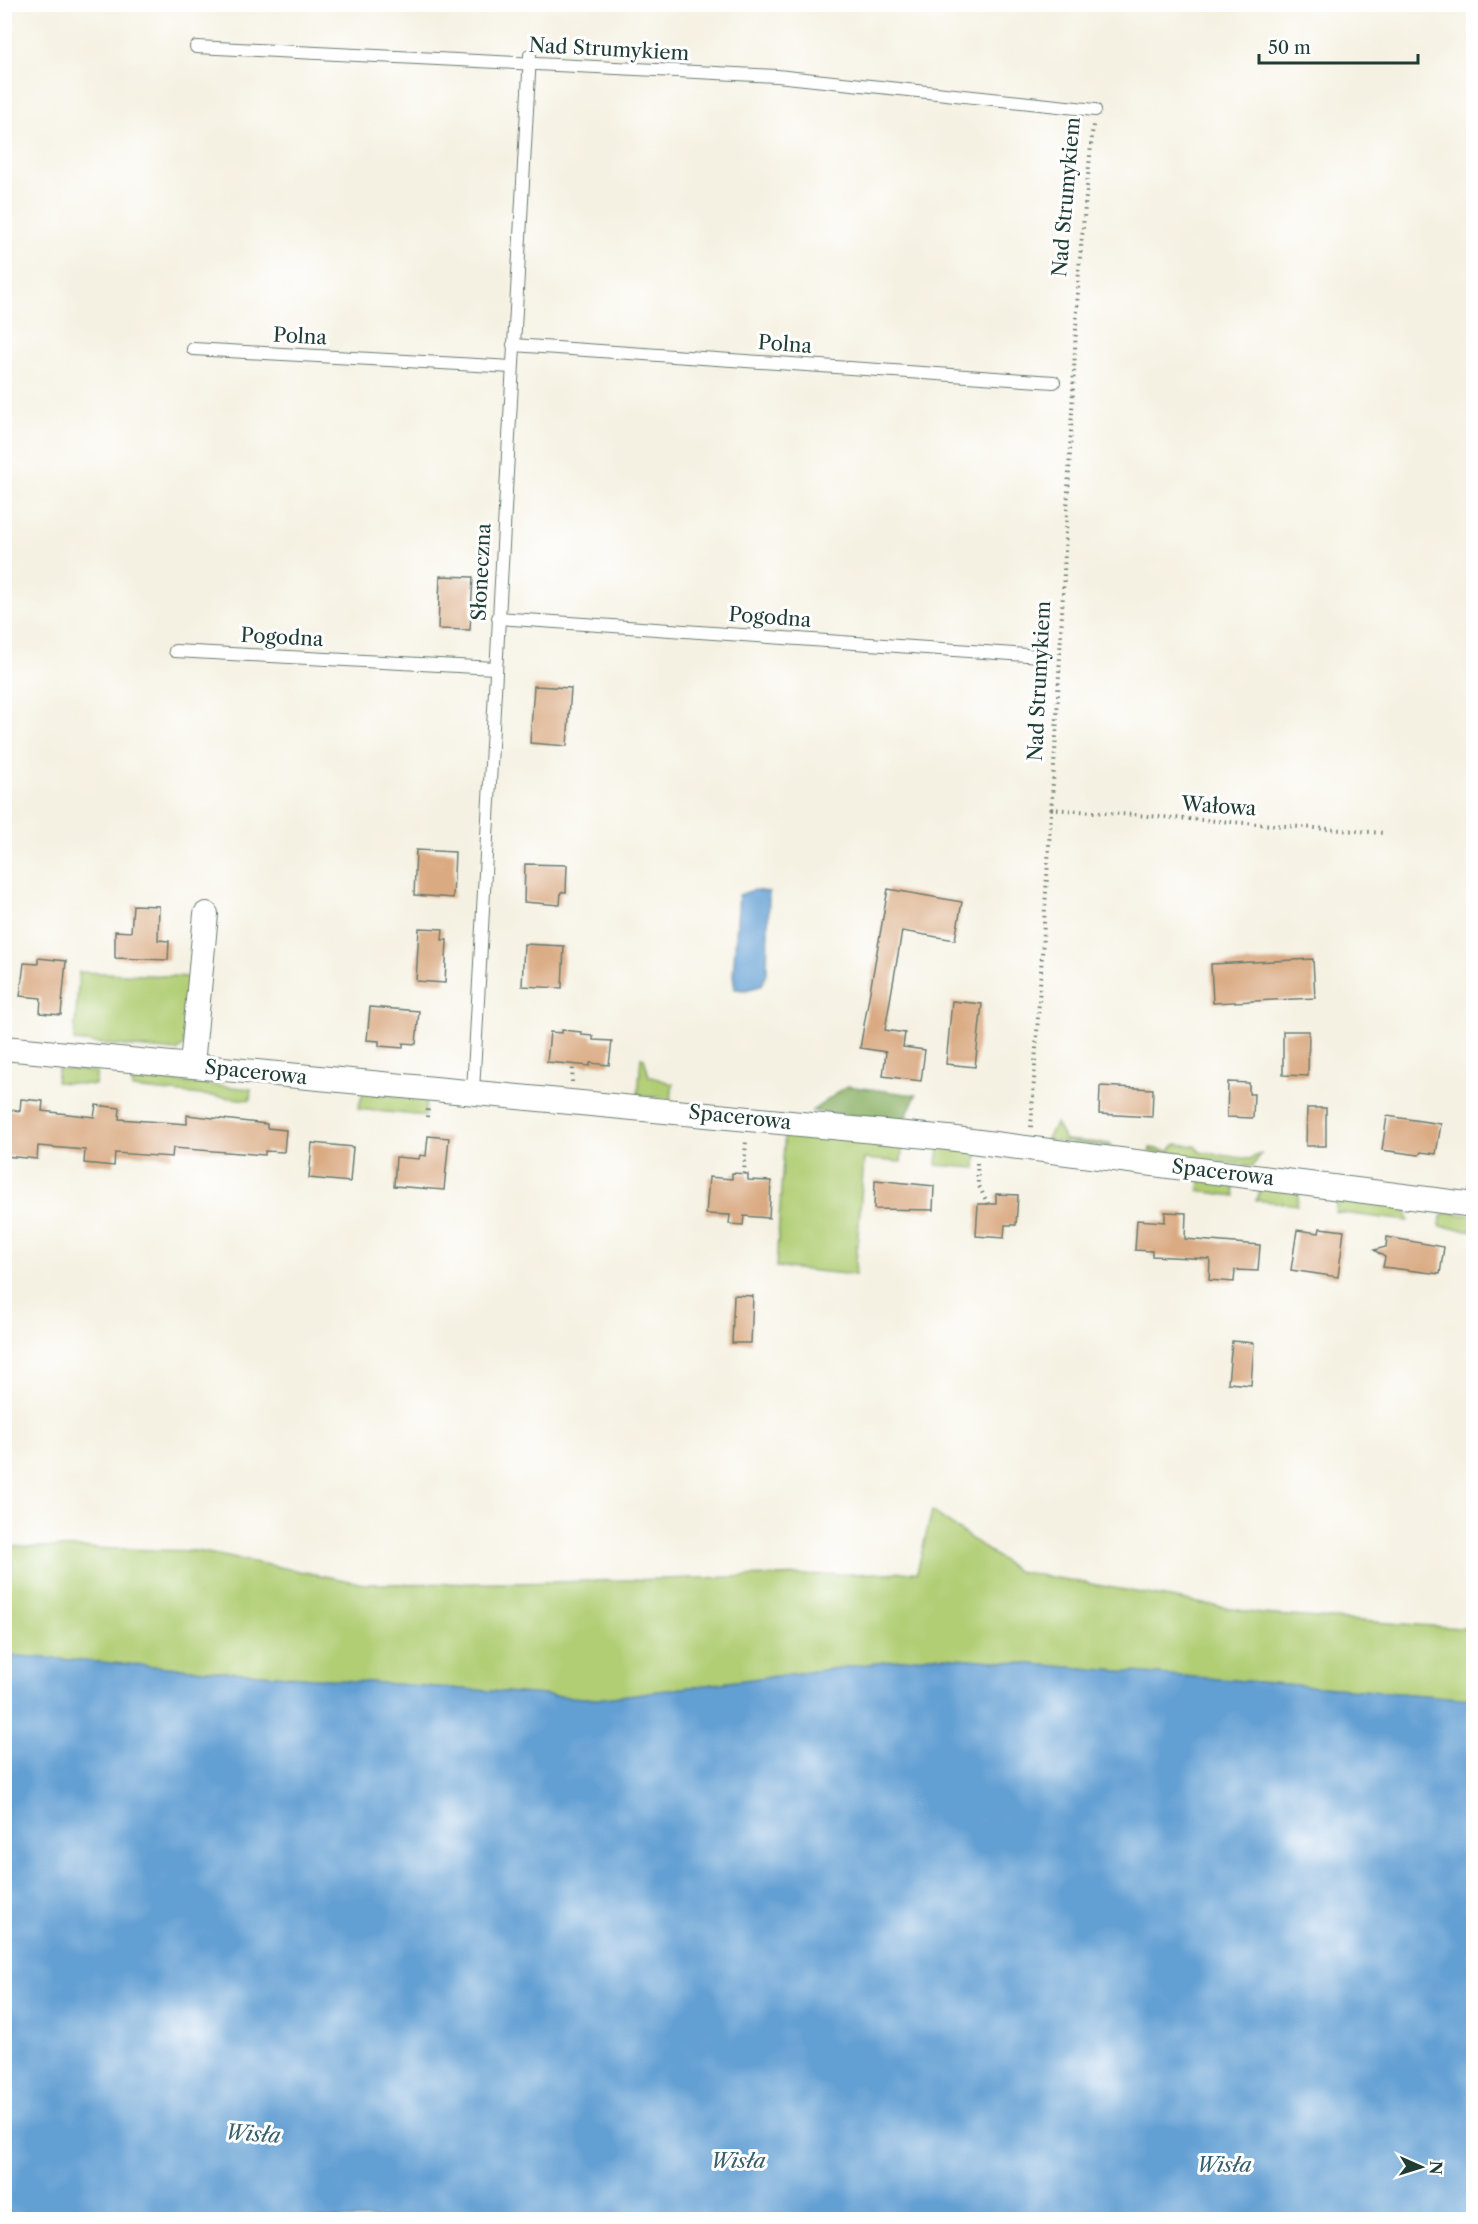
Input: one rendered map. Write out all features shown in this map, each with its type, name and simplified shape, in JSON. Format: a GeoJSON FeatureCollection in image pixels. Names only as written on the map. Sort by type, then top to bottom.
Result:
{"type":"FeatureCollection","features":[{"type":"Feature","properties":{"kind":"street"},"geometry":{"type":"LineString","coordinates":[[192,1065],[206,914]]}},
{"type":"Feature","properties":{"kind":"street","name":"Spacerowa"},"geometry":{"type":"LineString","coordinates":[[4,1048],[473,1091],[979,1142],[1473,1205]]}},
{"type":"Feature","properties":{"kind":"lane","name":"Nad Strumykiem"},"geometry":{"type":"LineString","coordinates":[[196,47],[530,60],[777,76],[1095,110]]}},
{"type":"Feature","properties":{"kind":"lane","name":"Słoneczna"},"geometry":{"type":"LineString","coordinates":[[473,1091],[530,60]]}},
{"type":"Feature","properties":{"kind":"lane","name":"Polna"},"geometry":{"type":"LineString","coordinates":[[513,345],[1054,382]]}},
{"type":"Feature","properties":{"kind":"lane","name":"Polna"},"geometry":{"type":"LineString","coordinates":[[193,349],[512,367]]}},
{"type":"Feature","properties":{"kind":"lane","name":"Pogodna"},"geometry":{"type":"LineString","coordinates":[[498,618],[1041,656]]}},
{"type":"Feature","properties":{"kind":"lane","name":"Pogodna"},"geometry":{"type":"LineString","coordinates":[[175,651],[495,668]]}},
{"type":"Feature","properties":{"kind":"path","name":"Nad Strumykiem"},"geometry":{"type":"LineString","coordinates":[[1030,1148],[1051,809],[1079,268],[1095,110]]}},
{"type":"Feature","properties":{"kind":"path","name":"Wałowa"},"geometry":{"type":"LineString","coordinates":[[1051,809],[1384,833]]}},
{"type":"Feature","properties":{"kind":"path"},"geometry":{"type":"LineString","coordinates":[[744,1174],[747,1118]]}},
{"type":"Feature","properties":{"kind":"path"},"geometry":{"type":"LineString","coordinates":[[979,1142],[976,1176],[988,1204]]}},
{"type":"Feature","properties":{"kind":"green space"},"geometry":{"type":"Polygon","coordinates":[[[79,972],[191,977],[184,1045],[177,1051],[74,1041],[79,972]]]}},
{"type":"Feature","properties":{"kind":"green space"},"geometry":{"type":"Polygon","coordinates":[[[641,1057],[644,1058],[649,1076],[673,1084],[671,1099],[638,1095],[641,1057]]]}},
{"type":"Feature","properties":{"kind":"green space"},"geometry":{"type":"Polygon","coordinates":[[[1473,1059],[1473,1198],[1468,1198],[1473,1059]]]}},
{"type":"Feature","properties":{"kind":"green space"},"geometry":{"type":"Polygon","coordinates":[[[58,1069],[97,1072],[95,1085],[56,1082],[58,1069]]]}},
{"type":"Feature","properties":{"kind":"green space"},"geometry":{"type":"Polygon","coordinates":[[[133,1077],[251,1089],[250,1100],[132,1088],[133,1077]]]}},
{"type":"Feature","properties":{"kind":"green space"},"geometry":{"type":"Polygon","coordinates":[[[847,1086],[916,1095],[904,1121],[812,1111],[847,1086]]]}},
{"type":"Feature","properties":{"kind":"green space"},"geometry":{"type":"Polygon","coordinates":[[[363,1093],[426,1098],[425,1116],[358,1109],[363,1093]]]}},
{"type":"Feature","properties":{"kind":"green space"},"geometry":{"type":"Polygon","coordinates":[[[1056,1123],[1065,1140],[1111,1144],[1111,1147],[1046,1140],[1056,1123]]]}},
{"type":"Feature","properties":{"kind":"green space"},"geometry":{"type":"Polygon","coordinates":[[[785,1129],[903,1143],[901,1162],[864,1159],[855,1275],[776,1267],[785,1129]]]}},
{"type":"Feature","properties":{"kind":"green space"},"geometry":{"type":"Polygon","coordinates":[[[1176,1144],[1196,1146],[1200,1152],[1249,1159],[1261,1154],[1253,1166],[1150,1152],[1150,1148],[1169,1151],[1176,1144]]]}},
{"type":"Feature","properties":{"kind":"green space"},"geometry":{"type":"Polygon","coordinates":[[[940,1146],[977,1151],[976,1168],[936,1165],[940,1146]]]}},
{"type":"Feature","properties":{"kind":"green space"},"geometry":{"type":"Polygon","coordinates":[[[1200,1178],[1233,1183],[1235,1196],[1199,1191],[1200,1178]]]}},
{"type":"Feature","properties":{"kind":"green space"},"geometry":{"type":"Polygon","coordinates":[[[1263,1186],[1299,1192],[1297,1205],[1256,1200],[1263,1186]]]}},
{"type":"Feature","properties":{"kind":"green space"},"geometry":{"type":"Polygon","coordinates":[[[1338,1197],[1406,1207],[1408,1221],[1335,1212],[1338,1197]]]}},
{"type":"Feature","properties":{"kind":"green space"},"geometry":{"type":"Polygon","coordinates":[[[1446,1212],[1473,1216],[1473,1231],[1440,1226],[1441,1217],[1446,1212]]]}},
{"type":"Feature","properties":{"kind":"green space"},"geometry":{"type":"Polygon","coordinates":[[[932,1511],[1017,1571],[1261,1614],[1473,1629],[1473,1699],[931,1656],[597,1699],[5,1655],[4,1546],[197,1551],[365,1584],[518,1583],[917,1572],[932,1511]]]}},
{"type":"Feature","properties":{"kind":"water"},"geometry":{"type":"Polygon","coordinates":[[[753,890],[769,892],[767,973],[761,986],[745,990],[735,989],[733,975],[739,895],[753,890]]]}},
{"type":"Feature","properties":{"kind":"water","name":"Wisła"},"geometry":{"type":"Polygon","coordinates":[[[5,1655],[597,1699],[931,1656],[1473,1699],[1473,2219],[5,2219],[5,1655]]]}},
{"type":"Feature","properties":{"kind":"building"},"geometry":{"type":"Polygon","coordinates":[[[440,576],[473,577],[470,630],[438,629],[440,576]]]}},
{"type":"Feature","properties":{"kind":"building"},"geometry":{"type":"Polygon","coordinates":[[[534,686],[571,688],[567,746],[530,743],[534,686]]]}},
{"type":"Feature","properties":{"kind":"building"},"geometry":{"type":"Polygon","coordinates":[[[416,850],[455,852],[453,898],[414,895],[416,850]]]}},
{"type":"Feature","properties":{"kind":"building"},"geometry":{"type":"Polygon","coordinates":[[[525,864],[567,865],[566,892],[561,892],[560,905],[524,902],[525,864]]]}},
{"type":"Feature","properties":{"kind":"building"},"geometry":{"type":"Polygon","coordinates":[[[888,889],[962,902],[955,940],[902,931],[885,1030],[905,1033],[903,1047],[925,1050],[921,1081],[883,1076],[886,1052],[860,1048],[888,889]]]}},
{"type":"Feature","properties":{"kind":"building"},"geometry":{"type":"Polygon","coordinates":[[[133,905],[159,906],[158,940],[169,941],[168,960],[115,958],[115,931],[131,932],[133,905]]]}},
{"type":"Feature","properties":{"kind":"building"},"geometry":{"type":"Polygon","coordinates":[[[419,928],[443,929],[442,940],[447,940],[445,983],[416,981],[419,928]]]}},
{"type":"Feature","properties":{"kind":"building"},"geometry":{"type":"Polygon","coordinates":[[[524,944],[564,946],[562,988],[522,986],[524,944]]]}},
{"type":"Feature","properties":{"kind":"building"},"geometry":{"type":"Polygon","coordinates":[[[38,958],[66,961],[61,1015],[40,1013],[41,998],[20,996],[24,963],[38,964],[38,958]]]}},
{"type":"Feature","properties":{"kind":"building"},"geometry":{"type":"Polygon","coordinates":[[[1313,959],[1315,998],[1213,1003],[1211,964],[1313,959]]]}},
{"type":"Feature","properties":{"kind":"building"},"geometry":{"type":"Polygon","coordinates":[[[952,1001],[982,1004],[975,1067],[946,1064],[952,1001]]]}},
{"type":"Feature","properties":{"kind":"building"},"geometry":{"type":"Polygon","coordinates":[[[370,1007],[419,1011],[416,1044],[403,1043],[403,1048],[379,1046],[379,1041],[367,1040],[370,1007]]]}},
{"type":"Feature","properties":{"kind":"building"},"geometry":{"type":"Polygon","coordinates":[[[562,1030],[581,1032],[581,1035],[593,1036],[593,1040],[612,1041],[609,1065],[590,1063],[590,1066],[547,1062],[550,1032],[562,1033],[562,1030]]]}},
{"type":"Feature","properties":{"kind":"building"},"geometry":{"type":"Polygon","coordinates":[[[1283,1031],[1309,1031],[1308,1076],[1283,1075],[1283,1031]]]}},
{"type":"Feature","properties":{"kind":"building"},"geometry":{"type":"Polygon","coordinates":[[[1228,1082],[1249,1083],[1249,1094],[1254,1094],[1253,1118],[1227,1117],[1228,1082]]]}},
{"type":"Feature","properties":{"kind":"building"},"geometry":{"type":"Polygon","coordinates":[[[1100,1086],[1153,1089],[1152,1117],[1099,1114],[1100,1086]]]}},
{"type":"Feature","properties":{"kind":"building"},"geometry":{"type":"Polygon","coordinates":[[[21,1099],[43,1101],[42,1111],[94,1117],[96,1105],[120,1108],[119,1119],[187,1124],[187,1115],[267,1124],[267,1128],[286,1130],[284,1152],[265,1151],[265,1155],[173,1148],[172,1157],[115,1153],[114,1166],[84,1163],[85,1150],[38,1146],[37,1159],[4,1156],[4,1109],[20,1111],[21,1099]]]}},
{"type":"Feature","properties":{"kind":"building"},"geometry":{"type":"Polygon","coordinates":[[[1307,1108],[1326,1108],[1326,1146],[1306,1146],[1307,1108]]]}},
{"type":"Feature","properties":{"kind":"building"},"geometry":{"type":"Polygon","coordinates":[[[1387,1116],[1441,1124],[1436,1154],[1421,1152],[1419,1155],[1382,1150],[1387,1116]]]}},
{"type":"Feature","properties":{"kind":"building"},"geometry":{"type":"Polygon","coordinates":[[[428,1136],[449,1138],[444,1190],[394,1186],[396,1157],[419,1159],[420,1155],[426,1156],[428,1136]]]}},
{"type":"Feature","properties":{"kind":"building"},"geometry":{"type":"Polygon","coordinates":[[[312,1143],[353,1147],[350,1182],[309,1178],[312,1143]]]}},
{"type":"Feature","properties":{"kind":"building"},"geometry":{"type":"Polygon","coordinates":[[[732,1173],[748,1174],[748,1180],[771,1181],[769,1218],[744,1216],[743,1225],[729,1224],[730,1215],[706,1214],[709,1177],[732,1179],[732,1173]]]}},
{"type":"Feature","properties":{"kind":"building"},"geometry":{"type":"Polygon","coordinates":[[[875,1180],[934,1186],[933,1210],[874,1209],[875,1180]]]}},
{"type":"Feature","properties":{"kind":"building"},"geometry":{"type":"Polygon","coordinates":[[[996,1194],[1018,1195],[1016,1225],[1005,1225],[1004,1238],[976,1236],[978,1204],[996,1204],[996,1194]]]}},
{"type":"Feature","properties":{"kind":"building"},"geometry":{"type":"Polygon","coordinates":[[[1165,1212],[1186,1213],[1185,1239],[1260,1245],[1258,1271],[1235,1270],[1234,1282],[1209,1280],[1210,1259],[1152,1256],[1152,1251],[1135,1250],[1137,1220],[1165,1222],[1165,1212]]]}},
{"type":"Feature","properties":{"kind":"building"},"geometry":{"type":"Polygon","coordinates":[[[1320,1228],[1344,1231],[1338,1277],[1291,1270],[1297,1230],[1319,1233],[1320,1228]]]}},
{"type":"Feature","properties":{"kind":"building"},"geometry":{"type":"Polygon","coordinates":[[[1387,1237],[1444,1247],[1440,1274],[1383,1267],[1385,1257],[1374,1250],[1386,1247],[1387,1237]]]}},
{"type":"Feature","properties":{"kind":"building"},"geometry":{"type":"Polygon","coordinates":[[[734,1295],[753,1296],[751,1343],[732,1343],[734,1295]]]}},
{"type":"Feature","properties":{"kind":"building"},"geometry":{"type":"Polygon","coordinates":[[[1232,1341],[1254,1343],[1251,1385],[1228,1383],[1232,1341]]]}}]}
